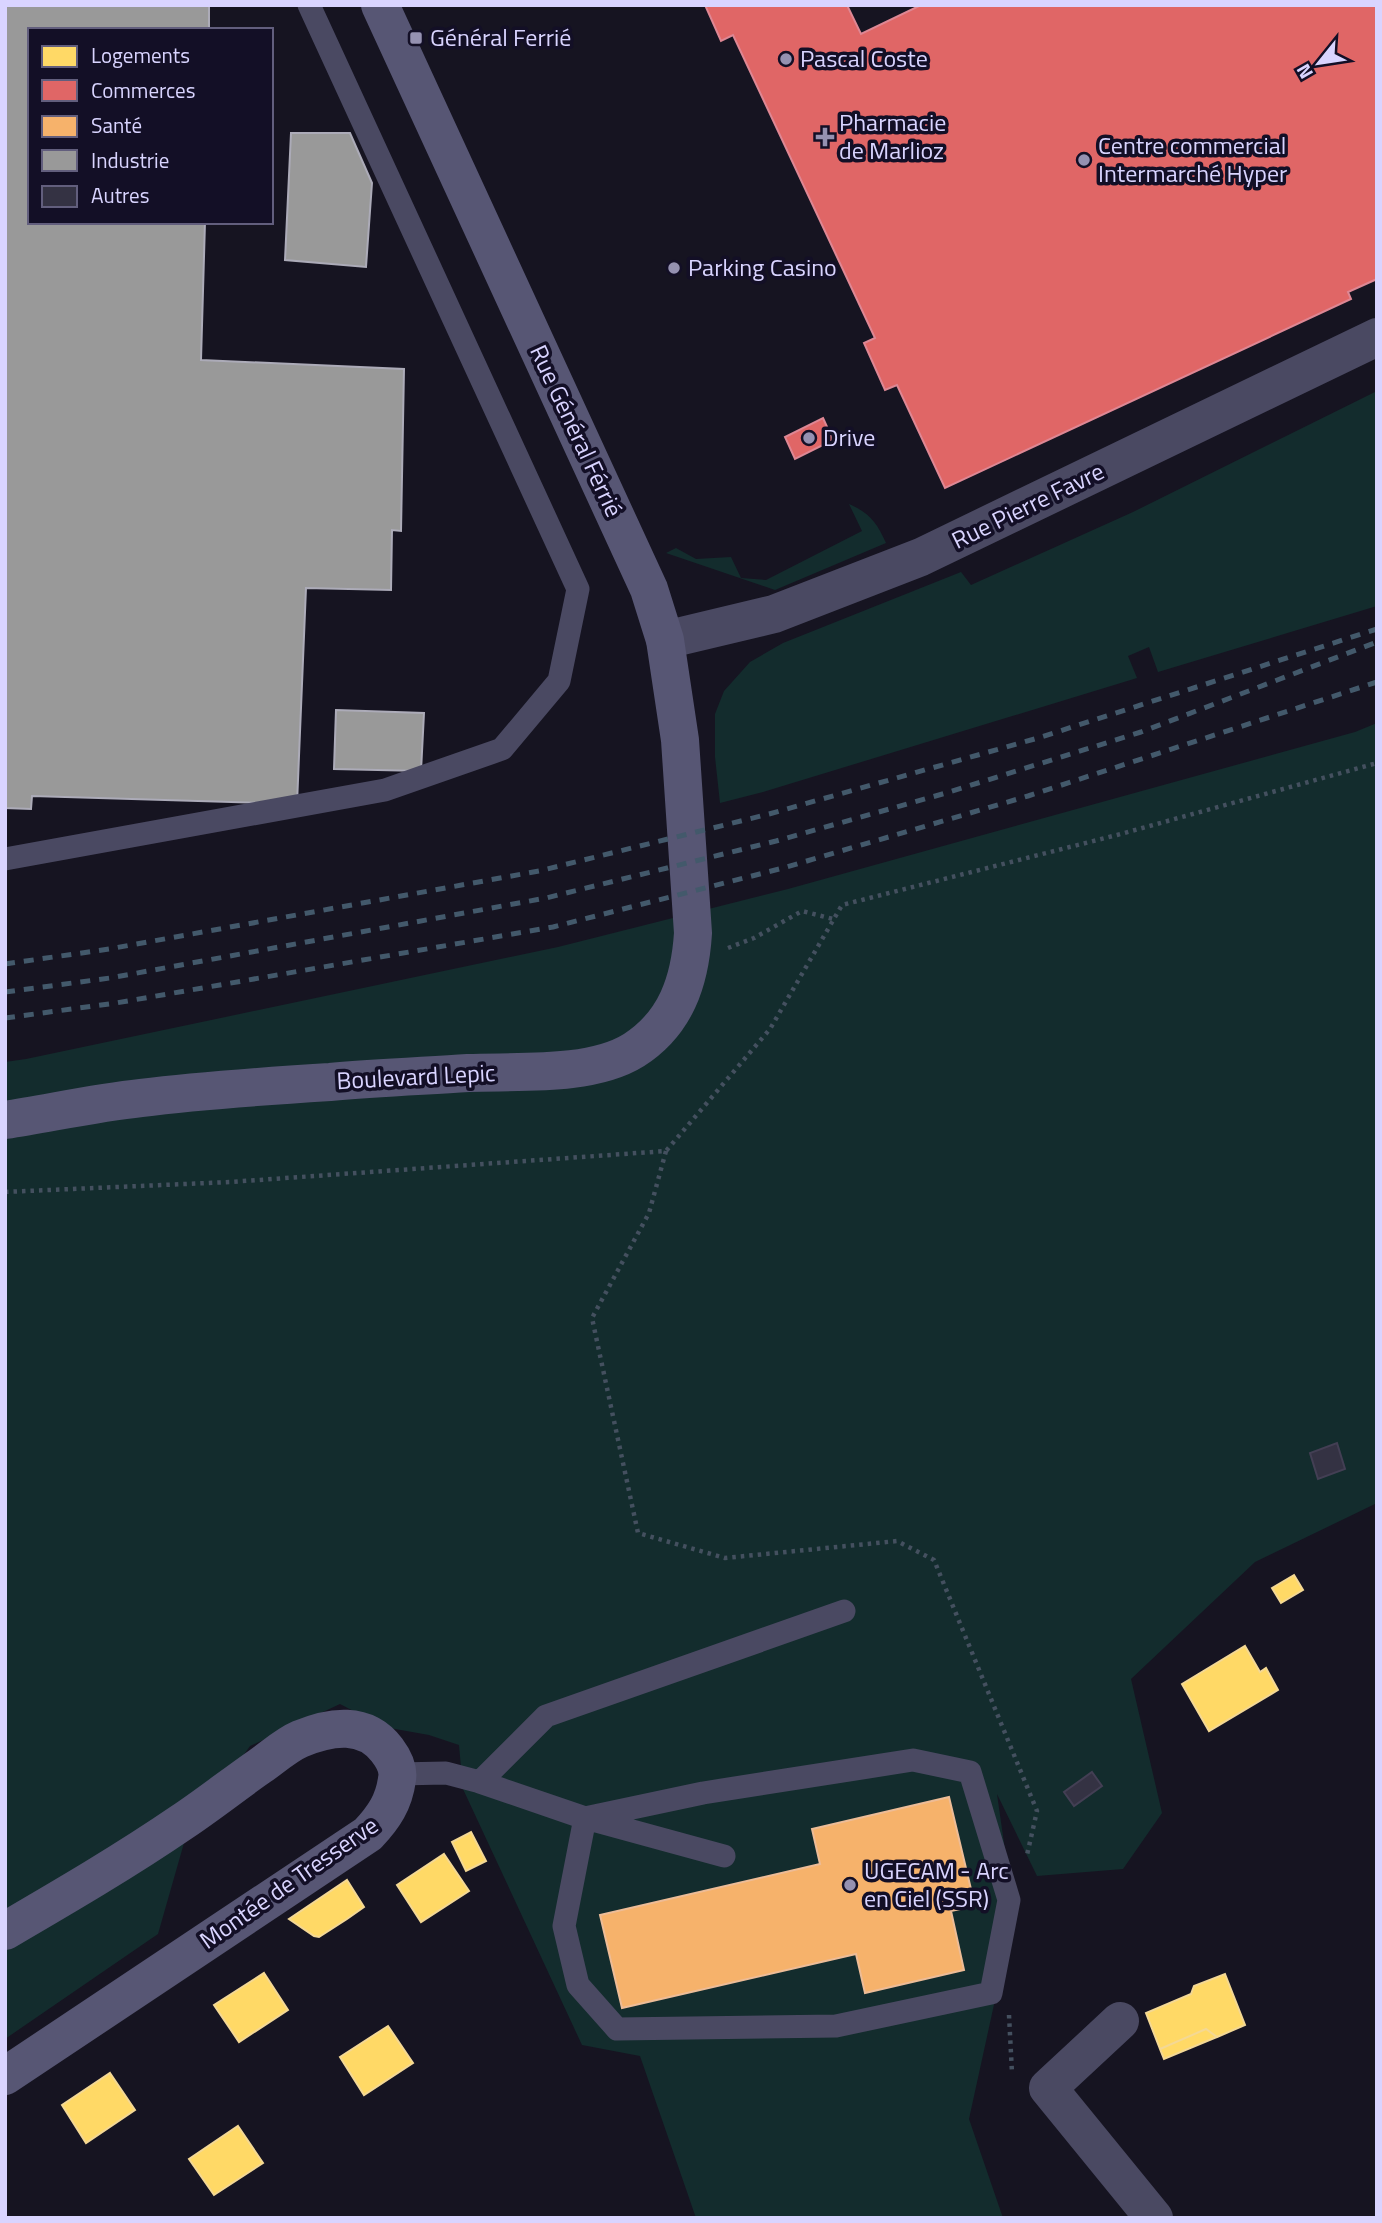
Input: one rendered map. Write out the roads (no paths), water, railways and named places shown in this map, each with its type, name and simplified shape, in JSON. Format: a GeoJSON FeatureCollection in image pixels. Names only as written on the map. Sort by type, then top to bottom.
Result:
{"type":"FeatureCollection","features":[{"type":"Feature","properties":{"kind":"main road","name":"Rue Général Férrié"},"geometry":{"type":"LineString","coordinates":[[380,5],[649,589],[665,640],[681,749],[690,879]]}},
{"type":"Feature","properties":{"kind":"main road","name":"Boulevard Lepic"},"geometry":{"type":"LineString","coordinates":[[5,1121],[139,1098],[330,1082],[547,1070],[595,1065],[615,1059],[633,1051],[663,1024],[674,1012],[683,991],[691,961],[693,933],[690,879]]}},
{"type":"Feature","properties":{"kind":"main road"},"geometry":{"type":"LineString","coordinates":[[5,1931],[183,1822],[298,1740],[323,1731],[348,1728],[363,1731],[378,1738],[392,1756],[398,1774]]}},
{"type":"Feature","properties":{"kind":"main road","name":"Montée de Tresserve"},"geometry":{"type":"LineString","coordinates":[[5,2076],[368,1834],[383,1818],[395,1796],[398,1774]]}},
{"type":"Feature","properties":{"kind":"street","name":"Rue Pierre Favre"},"geometry":{"type":"LineString","coordinates":[[665,640],[774,614],[921,557],[1377,337]]}},
{"type":"Feature","properties":{"kind":"street"},"geometry":{"type":"LineString","coordinates":[[1120,2021],[1048,2088],[1154,2218]]}},
{"type":"Feature","properties":{"kind":"lane"},"geometry":{"type":"LineString","coordinates":[[5,859],[385,790],[502,749],[559,681],[578,589],[310,5]]}},
{"type":"Feature","properties":{"kind":"lane"},"geometry":{"type":"LineString","coordinates":[[480,1782],[546,1716],[844,1611]]}},
{"type":"Feature","properties":{"kind":"lane"},"geometry":{"type":"LineString","coordinates":[[913,1760],[970,1772],[1009,1900],[991,1993],[836,2026],[617,2029],[578,1985],[564,1926],[585,1818],[703,1793],[913,1760]]}},
{"type":"Feature","properties":{"kind":"lane"},"geometry":{"type":"LineString","coordinates":[[398,1774],[446,1773],[585,1818],[724,1856]]}},
{"type":"Feature","properties":{"kind":"railway"},"geometry":{"type":"LineString","coordinates":[[5,964],[109,949],[539,871],[769,814],[1038,738],[1377,629]]}},
{"type":"Feature","properties":{"kind":"railway"},"geometry":{"type":"LineString","coordinates":[[5,992],[110,978],[546,898],[776,841],[946,793],[1141,732],[1377,642]]}},
{"type":"Feature","properties":{"kind":"railway"},"geometry":{"type":"LineString","coordinates":[[5,1018],[116,1003],[553,927],[783,868],[1028,796],[1377,682]]}},
{"type":"Feature","properties":{"kind":"place","name":"Général Ferrié"},"geometry":{"type":"Point","coordinates":[416,38]}},
{"type":"Feature","properties":{"kind":"place","name":"Pascal Coste"},"geometry":{"type":"Point","coordinates":[786,59]}},
{"type":"Feature","properties":{"kind":"place","name":"Pharmacie de Marlioz"},"geometry":{"type":"Point","coordinates":[825,137]}},
{"type":"Feature","properties":{"kind":"place","name":"Centre commercial Intermarché Hyper"},"geometry":{"type":"Point","coordinates":[1084,160]}},
{"type":"Feature","properties":{"kind":"place","name":"Parking Casino"},"geometry":{"type":"Point","coordinates":[674,268]}},
{"type":"Feature","properties":{"kind":"place","name":"Drive"},"geometry":{"type":"Point","coordinates":[809,438]}},
{"type":"Feature","properties":{"kind":"place","name":"UGECAM - Arc en Ciel (SSR)"},"geometry":{"type":"Point","coordinates":[850,1885]}}]}
